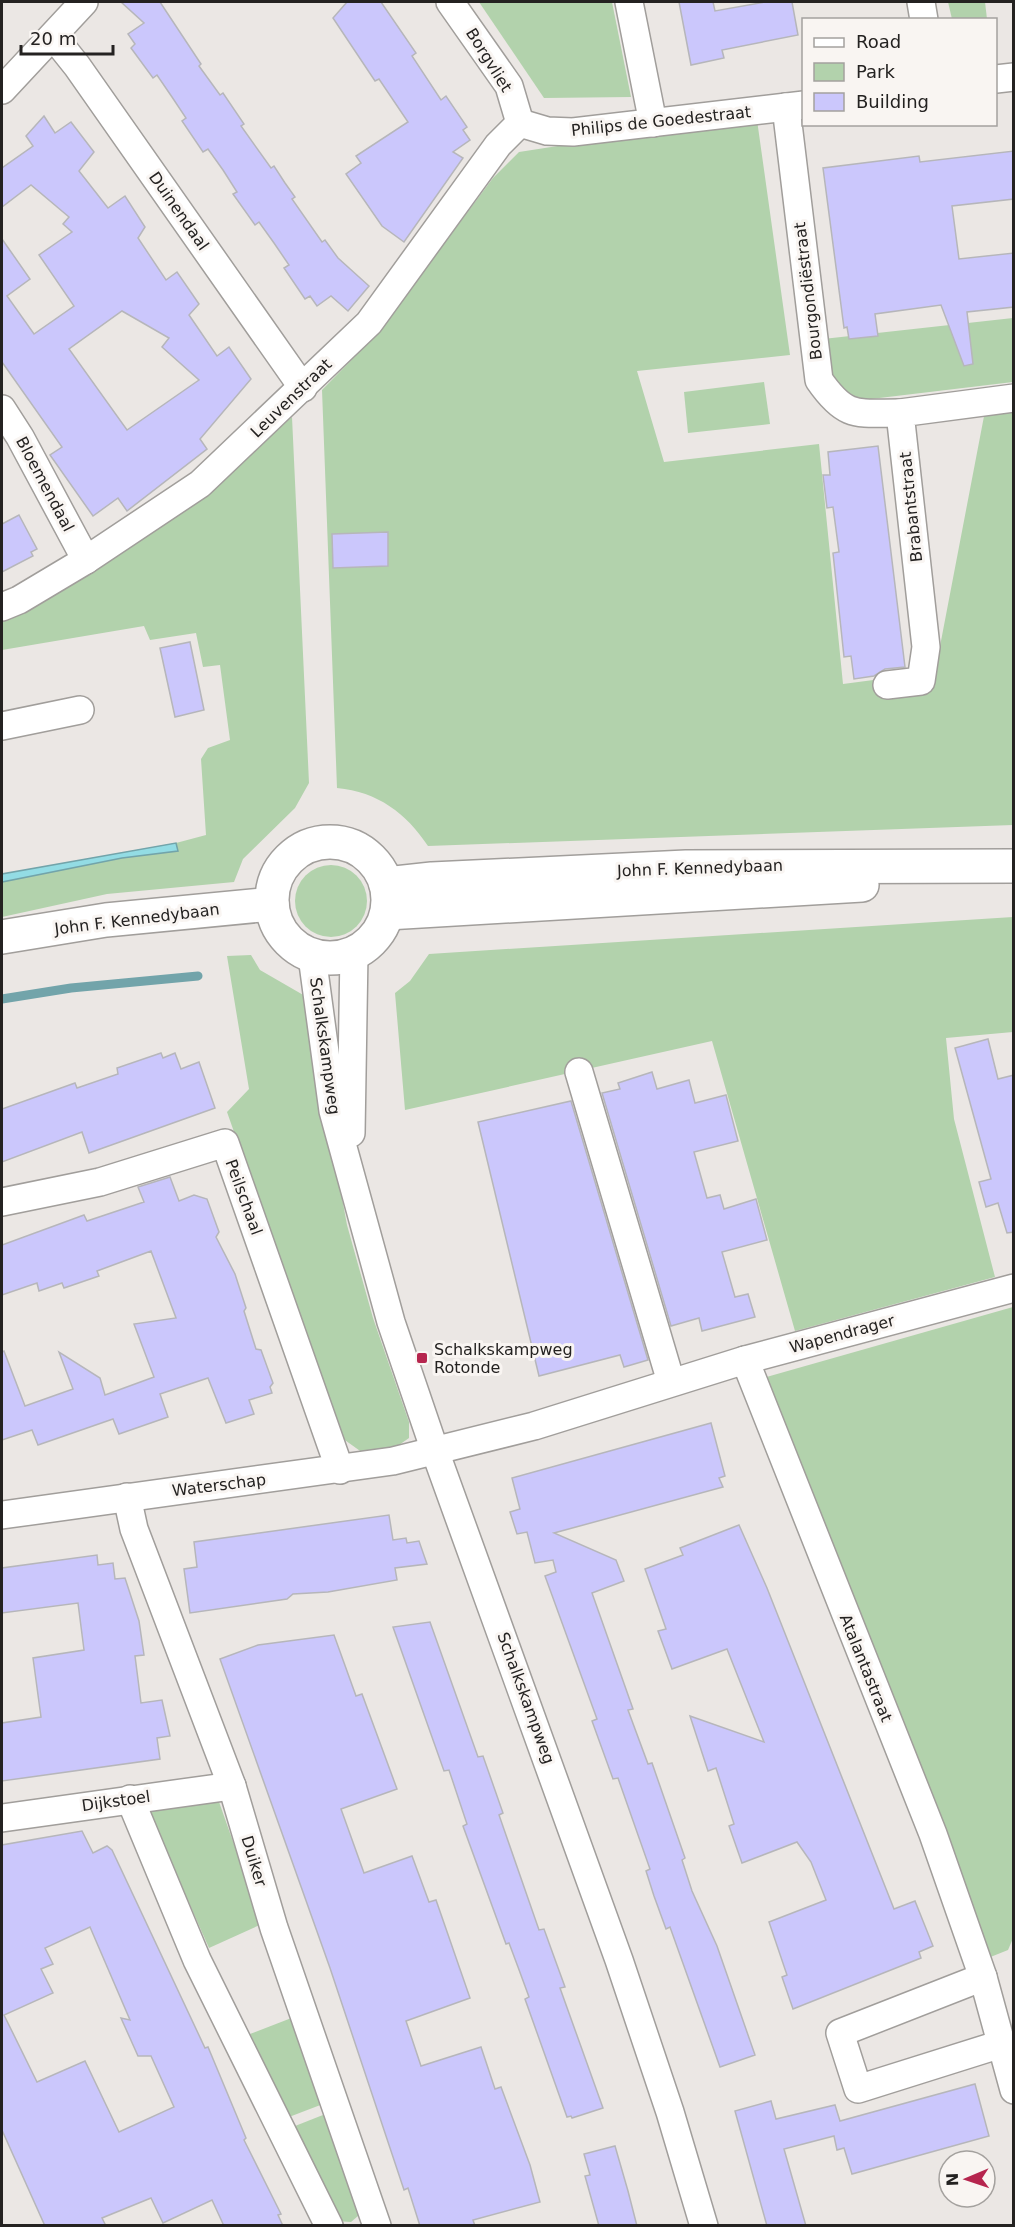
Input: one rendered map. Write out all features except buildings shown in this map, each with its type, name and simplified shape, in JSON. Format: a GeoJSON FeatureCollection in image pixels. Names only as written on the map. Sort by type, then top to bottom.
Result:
{"type":"FeatureCollection","features":[{"type":"Feature","properties":{"kind":"main road"},"geometry":{"type":"LineString","coordinates":[[321,842],[344,843],[364,852],[378,867],[387,899],[381,929],[370,943],[354,953],[333,958],[312,956],[301,951],[285,937],[276,922],[272,904],[274,883],[284,864],[301,849],[321,842]]}},
{"type":"Feature","properties":{"kind":"main road","name":"John F. Kennedybaan"},"geometry":{"type":"LineString","coordinates":[[387,899],[432,879],[686,867],[1014,866]]}},
{"type":"Feature","properties":{"kind":"main road","name":"John F. Kennedybaan"},"geometry":{"type":"LineString","coordinates":[[387,899],[938,880],[1014,873]]}},
{"type":"Feature","properties":{"kind":"main road","name":"John F. Kennedybaan"},"geometry":{"type":"LineString","coordinates":[[2,937],[106,920],[272,904]]}},
{"type":"Feature","properties":{"kind":"street"},"geometry":{"type":"LineString","coordinates":[[2,90],[84,2]]}},
{"type":"Feature","properties":{"kind":"street","name":"Borgvliet"},"geometry":{"type":"LineString","coordinates":[[450,2],[509,86],[520,123]]}},
{"type":"Feature","properties":{"kind":"street"},"geometry":{"type":"LineString","coordinates":[[629,2],[653,123]]}},
{"type":"Feature","properties":{"kind":"street"},"geometry":{"type":"LineString","coordinates":[[921,2],[924,18]]}},
{"type":"Feature","properties":{"kind":"street","name":"Duinendaal"},"geometry":{"type":"LineString","coordinates":[[53,36],[77,66],[303,388]]}},
{"type":"Feature","properties":{"kind":"street"},"geometry":{"type":"LineString","coordinates":[[997,79],[1014,77]]}},
{"type":"Feature","properties":{"kind":"street","name":"Philips de Goedestraat"},"geometry":{"type":"LineString","coordinates":[[520,123],[547,131],[573,132],[795,106]]}},
{"type":"Feature","properties":{"kind":"street","name":"Bourgondiëstraat"},"geometry":{"type":"LineString","coordinates":[[795,106],[819,380],[833,400],[853,413],[900,413]]}},
{"type":"Feature","properties":{"kind":"street","name":"Leuvenstraat"},"geometry":{"type":"LineString","coordinates":[[2,607],[20,600],[86,560],[200,484],[303,388],[369,323],[498,145],[520,123]]}},
{"type":"Feature","properties":{"kind":"street"},"geometry":{"type":"LineString","coordinates":[[900,413],[1014,398]]}},
{"type":"Feature","properties":{"kind":"street","name":"Bloemendaal"},"geometry":{"type":"LineString","coordinates":[[2,409],[20,436],[86,560]]}},
{"type":"Feature","properties":{"kind":"street","name":"Brabantstraat"},"geometry":{"type":"LineString","coordinates":[[887,685],[921,681],[926,647],[900,413]]}},
{"type":"Feature","properties":{"kind":"street"},"geometry":{"type":"LineString","coordinates":[[2,726],[80,710]]}},
{"type":"Feature","properties":{"kind":"street","name":"Schalkskampweg"},"geometry":{"type":"LineString","coordinates":[[351,1170],[350,1069],[354,953]]}},
{"type":"Feature","properties":{"kind":"street","name":"Schalkskampweg"},"geometry":{"type":"LineString","coordinates":[[312,956],[333,1111],[351,1170],[366,1239],[435,1451],[619,1960],[670,2112],[704,2226]]}},
{"type":"Feature","properties":{"kind":"street"},"geometry":{"type":"LineString","coordinates":[[579,1072],[671,1382]]}},
{"type":"Feature","properties":{"kind":"street","name":"Peilschaal"},"geometry":{"type":"LineString","coordinates":[[2,1202],[100,1182],[225,1143],[340,1470]]}},
{"type":"Feature","properties":{"kind":"street","name":"Wapendrager"},"geometry":{"type":"LineString","coordinates":[[435,1451],[534,1426],[745,1360],[1014,1288]]}},
{"type":"Feature","properties":{"kind":"street","name":"Atalantastraat"},"geometry":{"type":"LineString","coordinates":[[745,1360],[933,1834],[983,1977],[1014,2090]]}},
{"type":"Feature","properties":{"kind":"street","name":"Waterschap"},"geometry":{"type":"LineString","coordinates":[[2,1515],[340,1470],[435,1451]]}},
{"type":"Feature","properties":{"kind":"street","name":"Duiker"},"geometry":{"type":"LineString","coordinates":[[127,1497],[134,1529],[232,1786],[274,1928],[377,2218],[377,2226]]}},
{"type":"Feature","properties":{"kind":"street","name":"Dijkstoel"},"geometry":{"type":"LineString","coordinates":[[2,1818],[232,1786]]}},
{"type":"Feature","properties":{"kind":"street"},"geometry":{"type":"LineString","coordinates":[[130,1799],[197,1960],[329,2226]]}},
{"type":"Feature","properties":{"kind":"street"},"geometry":{"type":"LineString","coordinates":[[983,1977],[840,2033],[858,2089],[1001,2044]]}},
{"type":"Feature","properties":{"kind":"green space"},"geometry":{"type":"Polygon","coordinates":[[[479,2],[612,2],[631,97],[544,98],[479,2]]]}},
{"type":"Feature","properties":{"kind":"green space"},"geometry":{"type":"Polygon","coordinates":[[[948,2],[985,2],[987,18],[952,18],[948,2]]]}},
{"type":"Feature","properties":{"kind":"green space"},"geometry":{"type":"Polygon","coordinates":[[[757,120],[790,355],[637,371],[664,462],[819,444],[843,684],[881,679],[883,694],[932,688],[985,411],[1013,407],[1013,825],[428,846],[410,824],[390,806],[365,794],[337,788],[322,390],[376,335],[493,178],[519,152],[674,128],[757,120]]]}},
{"type":"Feature","properties":{"kind":"green space"},"geometry":{"type":"Polygon","coordinates":[[[1013,318],[1013,382],[871,399],[849,398],[829,381],[823,339],[1013,318]]]}},
{"type":"Feature","properties":{"kind":"green space"},"geometry":{"type":"Polygon","coordinates":[[[764,382],[770,424],[688,433],[684,392],[764,382]]]}},
{"type":"Feature","properties":{"kind":"green space"},"geometry":{"type":"Polygon","coordinates":[[[292,417],[309,783],[295,808],[243,859],[234,882],[107,894],[2,917],[2,874],[176,843],[206,835],[201,759],[208,748],[230,740],[220,665],[203,667],[196,633],[150,640],[144,626],[2,650],[2,622],[80,579],[117,554],[188,502],[292,417]]]}},
{"type":"Feature","properties":{"kind":"green space"},"geometry":{"type":"Polygon","coordinates":[[[331,865],[351,871],[361,881],[367,901],[361,921],[351,931],[331,937],[311,931],[301,921],[295,901],[301,881],[311,871],[331,865]]]}},
{"type":"Feature","properties":{"kind":"green space"},"geometry":{"type":"Polygon","coordinates":[[[1013,917],[1013,1032],[946,1038],[954,1119],[995,1277],[795,1331],[712,1041],[405,1110],[395,993],[410,981],[429,954],[1013,917]]]}},
{"type":"Feature","properties":{"kind":"green space"},"geometry":{"type":"Polygon","coordinates":[[[251,955],[260,970],[305,996],[347,1225],[373,1318],[409,1422],[409,1438],[399,1445],[363,1453],[342,1438],[227,1112],[249,1089],[227,956],[251,955]]]}},
{"type":"Feature","properties":{"kind":"green space"},"geometry":{"type":"Polygon","coordinates":[[[1013,1307],[1014,1936],[1008,1950],[988,1958],[763,1378],[1013,1307]]]}},
{"type":"Feature","properties":{"kind":"green space"},"geometry":{"type":"Polygon","coordinates":[[[218,1799],[262,1924],[209,1948],[149,1813],[153,1807],[218,1799]]]}},
{"type":"Feature","properties":{"kind":"green space"},"geometry":{"type":"Polygon","coordinates":[[[294,2017],[323,2104],[289,2117],[250,2034],[294,2017]]]}},
{"type":"Feature","properties":{"kind":"green space"},"geometry":{"type":"Polygon","coordinates":[[[328,2113],[360,2210],[358,2216],[351,2222],[336,2221],[290,2128],[328,2113]]]}},
{"type":"Feature","properties":{"kind":"water"},"geometry":{"type":"Polygon","coordinates":[[[176,843],[178,851],[122,858],[2,882],[2,874],[176,843]]]}},
{"type":"Feature","properties":{"kind":"waterway"},"geometry":{"type":"LineString","coordinates":[[2,999],[71,988],[198,976]]}},
{"type":"Feature","properties":{"kind":"place","name":"Schalkskampweg Rotonde"},"geometry":{"type":"Point","coordinates":[422,1358]}}]}
